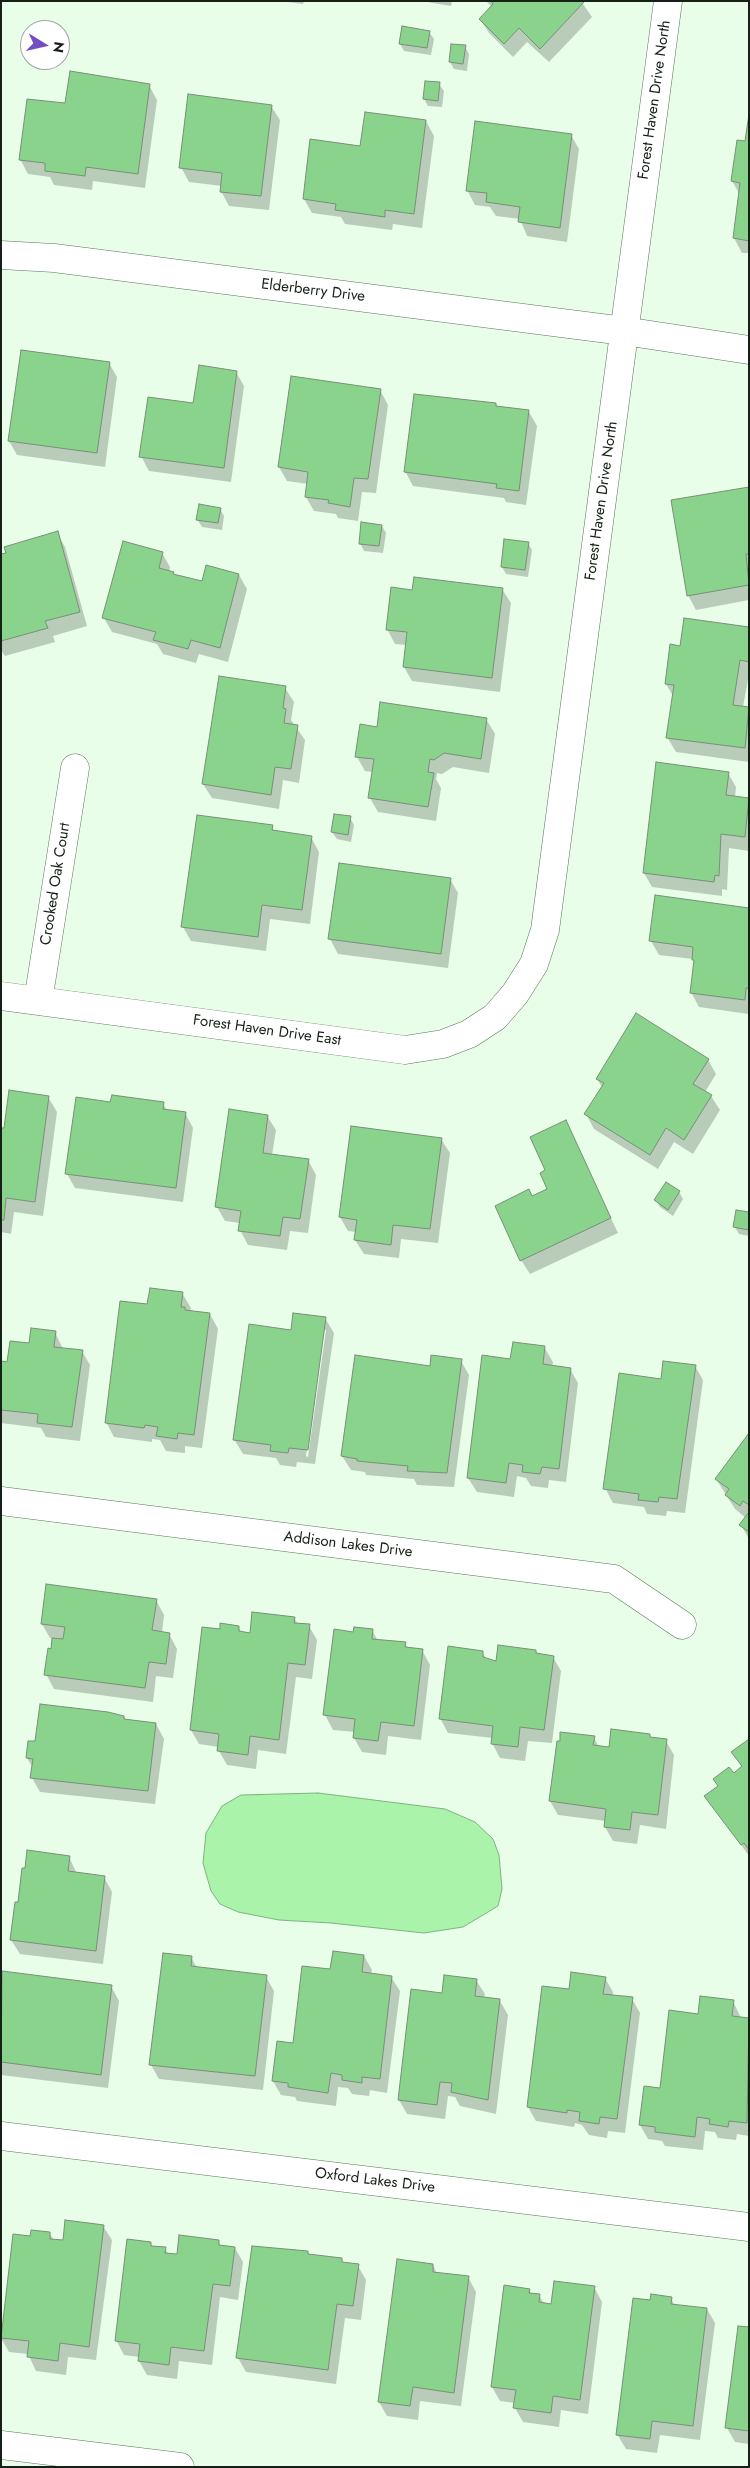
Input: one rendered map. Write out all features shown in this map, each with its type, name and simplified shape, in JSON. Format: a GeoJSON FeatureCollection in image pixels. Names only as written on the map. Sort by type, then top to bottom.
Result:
{"type":"FeatureCollection","features":[{"type":"Feature","properties":{"kind":"street","name":"Forest Haven Drive North"},"geometry":{"type":"LineString","coordinates":[[515,994],[534,964],[545,930],[668,1]]}},
{"type":"Feature","properties":{"kind":"street","name":"Elderberry Drive"},"geometry":{"type":"LineString","coordinates":[[1,255],[54,258],[624,331],[749,350]]}},
{"type":"Feature","properties":{"kind":"street","name":"Crooked Oak Court"},"geometry":{"type":"LineString","coordinates":[[38,1001],[75,768]]}},
{"type":"Feature","properties":{"kind":"street","name":"Forest Haven Drive East"},"geometry":{"type":"LineString","coordinates":[[1,996],[406,1050],[443,1044],[470,1034],[496,1017],[515,994]]}},
{"type":"Feature","properties":{"kind":"street","name":"Addison Lakes Drive"},"geometry":{"type":"LineString","coordinates":[[1,1501],[614,1579],[682,1625]]}},
{"type":"Feature","properties":{"kind":"street","name":"Oxford Lakes Drive"},"geometry":{"type":"LineString","coordinates":[[1,2136],[749,2227]]}},
{"type":"Feature","properties":{"kind":"street"},"geometry":{"type":"LineString","coordinates":[[1,2444],[180,2467]]}},
{"type":"Feature","properties":{"kind":"shaded area"},"geometry":{"type":"Polygon","coordinates":[[[318,1793],[445,1809],[475,1822],[493,1839],[499,1855],[502,1889],[498,1906],[463,1927],[424,1933],[331,1923],[279,1920],[238,1912],[220,1904],[211,1891],[203,1863],[206,1833],[222,1806],[241,1795],[318,1793]]]}},
{"type":"Feature","properties":{"kind":"building"},"geometry":{"type":"Polygon","coordinates":[[[491,1],[584,2],[540,49],[519,28],[504,44],[479,19],[493,4],[491,1]]]}},
{"type":"Feature","properties":{"kind":"building"},"geometry":{"type":"Polygon","coordinates":[[[402,26],[430,31],[427,48],[399,44],[402,26]]]}},
{"type":"Feature","properties":{"kind":"building"},"geometry":{"type":"Polygon","coordinates":[[[451,44],[466,45],[463,64],[449,62],[451,44]]]}},
{"type":"Feature","properties":{"kind":"building"},"geometry":{"type":"Polygon","coordinates":[[[70,71],[150,84],[138,174],[86,167],[85,176],[45,171],[45,163],[19,160],[27,99],[65,103],[70,71]]]}},
{"type":"Feature","properties":{"kind":"building"},"geometry":{"type":"Polygon","coordinates":[[[425,81],[440,82],[438,101],[423,99],[425,81]]]}},
{"type":"Feature","properties":{"kind":"building"},"geometry":{"type":"Polygon","coordinates":[[[188,94],[272,105],[261,196],[220,192],[222,173],[179,168],[188,94]]]}},
{"type":"Feature","properties":{"kind":"building"},"geometry":{"type":"Polygon","coordinates":[[[365,112],[426,120],[414,214],[385,210],[385,217],[335,210],[336,204],[303,199],[310,139],[360,146],[365,112]]]}},
{"type":"Feature","properties":{"kind":"building"},"geometry":{"type":"Polygon","coordinates":[[[749,114],[749,241],[733,238],[740,183],[731,181],[737,140],[745,141],[749,114]]]}},
{"type":"Feature","properties":{"kind":"building"},"geometry":{"type":"Polygon","coordinates":[[[475,121],[572,134],[560,228],[518,222],[520,207],[486,202],[487,193],[466,191],[475,121]]]}},
{"type":"Feature","properties":{"kind":"building"},"geometry":{"type":"Polygon","coordinates":[[[21,350],[110,362],[97,453],[8,441],[21,350]]]}},
{"type":"Feature","properties":{"kind":"building"},"geometry":{"type":"Polygon","coordinates":[[[199,365],[237,371],[224,468],[139,457],[148,397],[193,403],[199,365]]]}},
{"type":"Feature","properties":{"kind":"building"},"geometry":{"type":"Polygon","coordinates":[[[291,376],[381,389],[368,479],[354,478],[350,507],[328,503],[329,500],[305,497],[308,472],[278,467],[291,376]]]}},
{"type":"Feature","properties":{"kind":"building"},"geometry":{"type":"Polygon","coordinates":[[[414,394],[496,403],[496,406],[529,410],[519,491],[496,488],[497,484],[404,472],[414,394]]]}},
{"type":"Feature","properties":{"kind":"building"},"geometry":{"type":"Polygon","coordinates":[[[749,487],[749,554],[746,554],[749,585],[687,596],[671,500],[749,487]]]}},
{"type":"Feature","properties":{"kind":"building"},"geometry":{"type":"Polygon","coordinates":[[[199,504],[221,508],[218,523],[196,520],[199,504]]]}},
{"type":"Feature","properties":{"kind":"building"},"geometry":{"type":"Polygon","coordinates":[[[361,522],[382,525],[379,546],[359,544],[361,522]]]}},
{"type":"Feature","properties":{"kind":"building"},"geometry":{"type":"Polygon","coordinates":[[[58,531],[80,612],[45,621],[48,628],[1,641],[1,554],[6,553],[4,547],[58,531]]]}},
{"type":"Feature","properties":{"kind":"building"},"geometry":{"type":"Polygon","coordinates":[[[504,539],[529,542],[525,570],[501,567],[504,539]]]}},
{"type":"Feature","properties":{"kind":"building"},"geometry":{"type":"Polygon","coordinates":[[[123,541],[163,552],[159,568],[174,572],[173,574],[202,581],[206,565],[239,574],[220,648],[191,640],[188,649],[153,640],[156,632],[102,618],[123,541]]]}},
{"type":"Feature","properties":{"kind":"building"},"geometry":{"type":"Polygon","coordinates":[[[414,577],[503,588],[492,678],[403,667],[407,632],[386,630],[391,587],[412,590],[414,577]]]}},
{"type":"Feature","properties":{"kind":"building"},"geometry":{"type":"Polygon","coordinates":[[[684,618],[749,627],[749,662],[740,660],[733,705],[749,707],[745,748],[666,738],[674,685],[665,684],[670,644],[680,646],[684,618]]]}},
{"type":"Feature","properties":{"kind":"building"},"geometry":{"type":"Polygon","coordinates":[[[219,676],[286,686],[283,708],[286,709],[284,723],[298,725],[291,769],[275,767],[271,795],[202,784],[219,676]]]}},
{"type":"Feature","properties":{"kind":"building"},"geometry":{"type":"Polygon","coordinates":[[[380,702],[487,718],[481,759],[444,753],[434,760],[430,759],[428,772],[434,773],[428,807],[368,798],[374,759],[355,757],[360,724],[377,727],[380,702]]]}},
{"type":"Feature","properties":{"kind":"building"},"geometry":{"type":"Polygon","coordinates":[[[656,762],[729,772],[726,795],[749,798],[745,837],[721,834],[719,876],[715,875],[714,882],[643,873],[656,762]]]}},
{"type":"Feature","properties":{"kind":"building"},"geometry":{"type":"Polygon","coordinates":[[[334,814],[351,816],[348,835],[331,832],[334,814]]]}},
{"type":"Feature","properties":{"kind":"building"},"geometry":{"type":"Polygon","coordinates":[[[197,815],[273,825],[272,830],[312,836],[302,910],[262,905],[258,937],[181,927],[197,815]]]}},
{"type":"Feature","properties":{"kind":"building"},"geometry":{"type":"Polygon","coordinates":[[[339,863],[451,878],[441,954],[328,939],[339,863]]]}},
{"type":"Feature","properties":{"kind":"building"},"geometry":{"type":"Polygon","coordinates":[[[655,895],[749,908],[749,988],[746,988],[745,1000],[690,993],[694,960],[692,960],[693,947],[649,941],[655,895]]]}},
{"type":"Feature","properties":{"kind":"building"},"geometry":{"type":"Polygon","coordinates":[[[636,1013],[709,1059],[693,1084],[712,1095],[684,1140],[666,1128],[650,1155],[584,1114],[604,1083],[596,1079],[636,1013]]]}},
{"type":"Feature","properties":{"kind":"building"},"geometry":{"type":"Polygon","coordinates":[[[9,1090],[49,1096],[35,1202],[6,1198],[4,1220],[1,1220],[1,1128],[4,1128],[9,1090]]]}},
{"type":"Feature","properties":{"kind":"building"},"geometry":{"type":"Polygon","coordinates":[[[112,1095],[164,1102],[163,1109],[186,1112],[176,1188],[65,1174],[76,1097],[110,1102],[112,1095]]]}},
{"type":"Feature","properties":{"kind":"building"},"geometry":{"type":"Polygon","coordinates":[[[229,1109],[268,1115],[263,1153],[309,1159],[300,1219],[283,1217],[280,1236],[238,1231],[241,1211],[215,1207],[229,1109]]]}},
{"type":"Feature","properties":{"kind":"building"},"geometry":{"type":"Polygon","coordinates":[[[566,1120],[611,1218],[520,1261],[495,1206],[529,1189],[532,1196],[547,1189],[540,1173],[545,1170],[530,1137],[566,1120]]]}},
{"type":"Feature","properties":{"kind":"building"},"geometry":{"type":"Polygon","coordinates":[[[351,1126],[442,1138],[430,1229],[393,1225],[391,1245],[354,1240],[357,1220],[339,1217],[351,1126]]]}},
{"type":"Feature","properties":{"kind":"building"},"geometry":{"type":"Polygon","coordinates":[[[666,1182],[680,1191],[668,1210],[654,1200],[666,1182]]]}},
{"type":"Feature","properties":{"kind":"building"},"geometry":{"type":"Polygon","coordinates":[[[736,1210],[749,1212],[749,1230],[733,1227],[736,1210]]]}},
{"type":"Feature","properties":{"kind":"building"},"geometry":{"type":"Polygon","coordinates":[[[150,1288],[183,1292],[181,1307],[185,1307],[185,1310],[210,1313],[194,1435],[178,1433],[177,1439],[156,1436],[158,1427],[145,1425],[144,1428],[105,1423],[120,1301],[147,1304],[150,1288]]]}},
{"type":"Feature","properties":{"kind":"building"},"geometry":{"type":"Polygon","coordinates":[[[293,1313],[326,1317],[308,1450],[289,1448],[288,1453],[270,1451],[271,1445],[233,1440],[249,1324],[291,1330],[293,1313]]]}},
{"type":"Feature","properties":{"kind":"building"},"geometry":{"type":"Polygon","coordinates":[[[31,1328],[56,1331],[54,1347],[83,1350],[72,1427],[37,1423],[38,1414],[1,1410],[1,1361],[7,1362],[10,1341],[29,1343],[31,1328]]]}},
{"type":"Feature","properties":{"kind":"building"},"geometry":{"type":"Polygon","coordinates":[[[513,1342],[545,1346],[543,1364],[571,1368],[559,1469],[542,1467],[540,1474],[522,1472],[523,1465],[509,1463],[506,1483],[467,1478],[482,1355],[510,1359],[513,1342]]]}},
{"type":"Feature","properties":{"kind":"building"},"geometry":{"type":"Polygon","coordinates":[[[355,1355],[430,1366],[431,1355],[462,1359],[447,1473],[407,1471],[408,1466],[357,1461],[357,1459],[341,1456],[355,1355]]]}},
{"type":"Feature","properties":{"kind":"building"},"geometry":{"type":"Polygon","coordinates":[[[663,1361],[696,1365],[677,1499],[659,1497],[658,1502],[638,1500],[639,1494],[603,1489],[619,1373],[661,1379],[663,1361]]]}},
{"type":"Feature","properties":{"kind":"building"},"geometry":{"type":"Polygon","coordinates":[[[749,1433],[749,1505],[743,1501],[740,1506],[725,1495],[729,1489],[715,1479],[749,1433]]]}},
{"type":"Feature","properties":{"kind":"building"},"geometry":{"type":"Polygon","coordinates":[[[749,1512],[749,1532],[739,1525],[749,1512]]]}},
{"type":"Feature","properties":{"kind":"building"},"geometry":{"type":"Polygon","coordinates":[[[46,1584],[157,1599],[152,1630],[170,1633],[166,1664],[149,1662],[145,1688],[44,1675],[48,1648],[51,1649],[52,1638],[63,1639],[65,1627],[41,1624],[46,1584]]]}},
{"type":"Feature","properties":{"kind":"building"},"geometry":{"type":"Polygon","coordinates":[[[252,1612],[295,1617],[294,1623],[310,1624],[305,1665],[288,1663],[279,1740],[250,1736],[248,1755],[217,1751],[219,1734],[190,1730],[202,1627],[220,1629],[220,1623],[239,1626],[239,1631],[250,1633],[252,1612]]]}},
{"type":"Feature","properties":{"kind":"building"},"geometry":{"type":"Polygon","coordinates":[[[354,1627],[373,1629],[372,1639],[406,1642],[405,1647],[423,1649],[414,1726],[381,1722],[378,1741],[353,1738],[355,1719],[323,1715],[334,1629],[353,1632],[354,1627]]]}},
{"type":"Feature","properties":{"kind":"building"},"geometry":{"type":"Polygon","coordinates":[[[498,1645],[536,1650],[536,1653],[554,1656],[544,1730],[520,1727],[518,1747],[491,1744],[493,1726],[439,1719],[448,1646],[483,1651],[483,1657],[496,1661],[498,1645]]]}},
{"type":"Feature","properties":{"kind":"building"},"geometry":{"type":"Polygon","coordinates":[[[40,1704],[108,1712],[124,1716],[124,1719],[156,1723],[148,1791],[30,1778],[33,1759],[26,1758],[28,1741],[35,1741],[40,1704]]]}},
{"type":"Feature","properties":{"kind":"building"},"geometry":{"type":"Polygon","coordinates":[[[611,1729],[650,1734],[650,1737],[667,1739],[658,1815],[632,1812],[630,1830],[604,1827],[606,1809],[549,1801],[557,1741],[560,1741],[560,1732],[595,1736],[593,1745],[609,1747],[611,1729]]]}},
{"type":"Feature","properties":{"kind":"building"},"geometry":{"type":"Polygon","coordinates":[[[749,1739],[749,1850],[744,1843],[741,1845],[704,1796],[718,1786],[713,1779],[729,1767],[734,1773],[742,1766],[731,1752],[749,1739]]]}},
{"type":"Feature","properties":{"kind":"building"},"geometry":{"type":"Polygon","coordinates":[[[27,1850],[70,1856],[68,1871],[105,1876],[96,1951],[10,1940],[15,1902],[18,1902],[22,1868],[25,1868],[27,1850]]]}},
{"type":"Feature","properties":{"kind":"building"},"geometry":{"type":"Polygon","coordinates":[[[333,1951],[364,1955],[362,1972],[392,1976],[380,2079],[362,2077],[362,2083],[342,2080],[342,2075],[331,2073],[328,2093],[288,2087],[288,2083],[272,2081],[277,2041],[293,2043],[302,1966],[330,1969],[333,1951]]]}},
{"type":"Feature","properties":{"kind":"building"},"geometry":{"type":"Polygon","coordinates":[[[163,1953],[192,1956],[191,1966],[267,1975],[255,2076],[149,2065],[163,1953]]]}},
{"type":"Feature","properties":{"kind":"building"},"geometry":{"type":"Polygon","coordinates":[[[2,1971],[112,1985],[101,2075],[1,2062],[2,1971]]]}},
{"type":"Feature","properties":{"kind":"building"},"geometry":{"type":"Polygon","coordinates":[[[571,1972],[606,1977],[603,1994],[633,1997],[617,2119],[600,2117],[599,2124],[579,2121],[580,2112],[567,2110],[567,2113],[527,2107],[542,1986],[569,1989],[571,1972]]]}},
{"type":"Feature","properties":{"kind":"building"},"geometry":{"type":"Polygon","coordinates":[[[444,1975],[477,1979],[475,1996],[500,1999],[488,2100],[451,2092],[452,2083],[440,2082],[437,2105],[398,2100],[411,1989],[442,1993],[444,1975]]]}},
{"type":"Feature","properties":{"kind":"building"},"geometry":{"type":"Polygon","coordinates":[[[700,1996],[734,2000],[732,2016],[749,2018],[747,2123],[729,2121],[728,2127],[709,2124],[710,2119],[697,2117],[695,2137],[655,2132],[655,2127],[639,2125],[644,2086],[660,2088],[669,2010],[698,2014],[700,1996]]]}},
{"type":"Feature","properties":{"kind":"building"},"geometry":{"type":"Polygon","coordinates":[[[65,2220],[104,2225],[89,2347],[60,2343],[58,2361],[27,2357],[29,2341],[1,2338],[13,2234],[30,2236],[31,2230],[50,2232],[50,2239],[63,2240],[65,2220]]]}},
{"type":"Feature","properties":{"kind":"building"},"geometry":{"type":"Polygon","coordinates":[[[179,2235],[219,2240],[219,2245],[235,2247],[230,2286],[213,2284],[204,2351],[171,2347],[169,2365],[138,2361],[140,2344],[115,2341],[127,2239],[151,2242],[151,2246],[166,2247],[165,2253],[177,2254],[179,2235]]]}},
{"type":"Feature","properties":{"kind":"building"},"geometry":{"type":"Polygon","coordinates":[[[252,2246],[308,2251],[308,2254],[342,2258],[342,2262],[359,2264],[353,2306],[337,2304],[328,2370],[236,2358],[252,2246]]]}},
{"type":"Feature","properties":{"kind":"building"},"geometry":{"type":"Polygon","coordinates":[[[397,2259],[433,2264],[433,2272],[469,2276],[454,2393],[413,2387],[410,2406],[378,2402],[397,2259]]]}},
{"type":"Feature","properties":{"kind":"building"},"geometry":{"type":"Polygon","coordinates":[[[554,2281],[595,2286],[580,2400],[553,2396],[551,2413],[513,2408],[516,2390],[491,2387],[504,2285],[530,2289],[529,2293],[540,2294],[539,2302],[551,2304],[554,2281]]]}},
{"type":"Feature","properties":{"kind":"building"},"geometry":{"type":"Polygon","coordinates":[[[651,2294],[672,2297],[671,2304],[707,2308],[693,2426],[652,2421],[650,2439],[616,2435],[633,2298],[650,2300],[651,2294]]]}},
{"type":"Feature","properties":{"kind":"building"},"geometry":{"type":"Polygon","coordinates":[[[738,2326],[749,2327],[749,2431],[725,2428],[738,2326]]]}}]}
